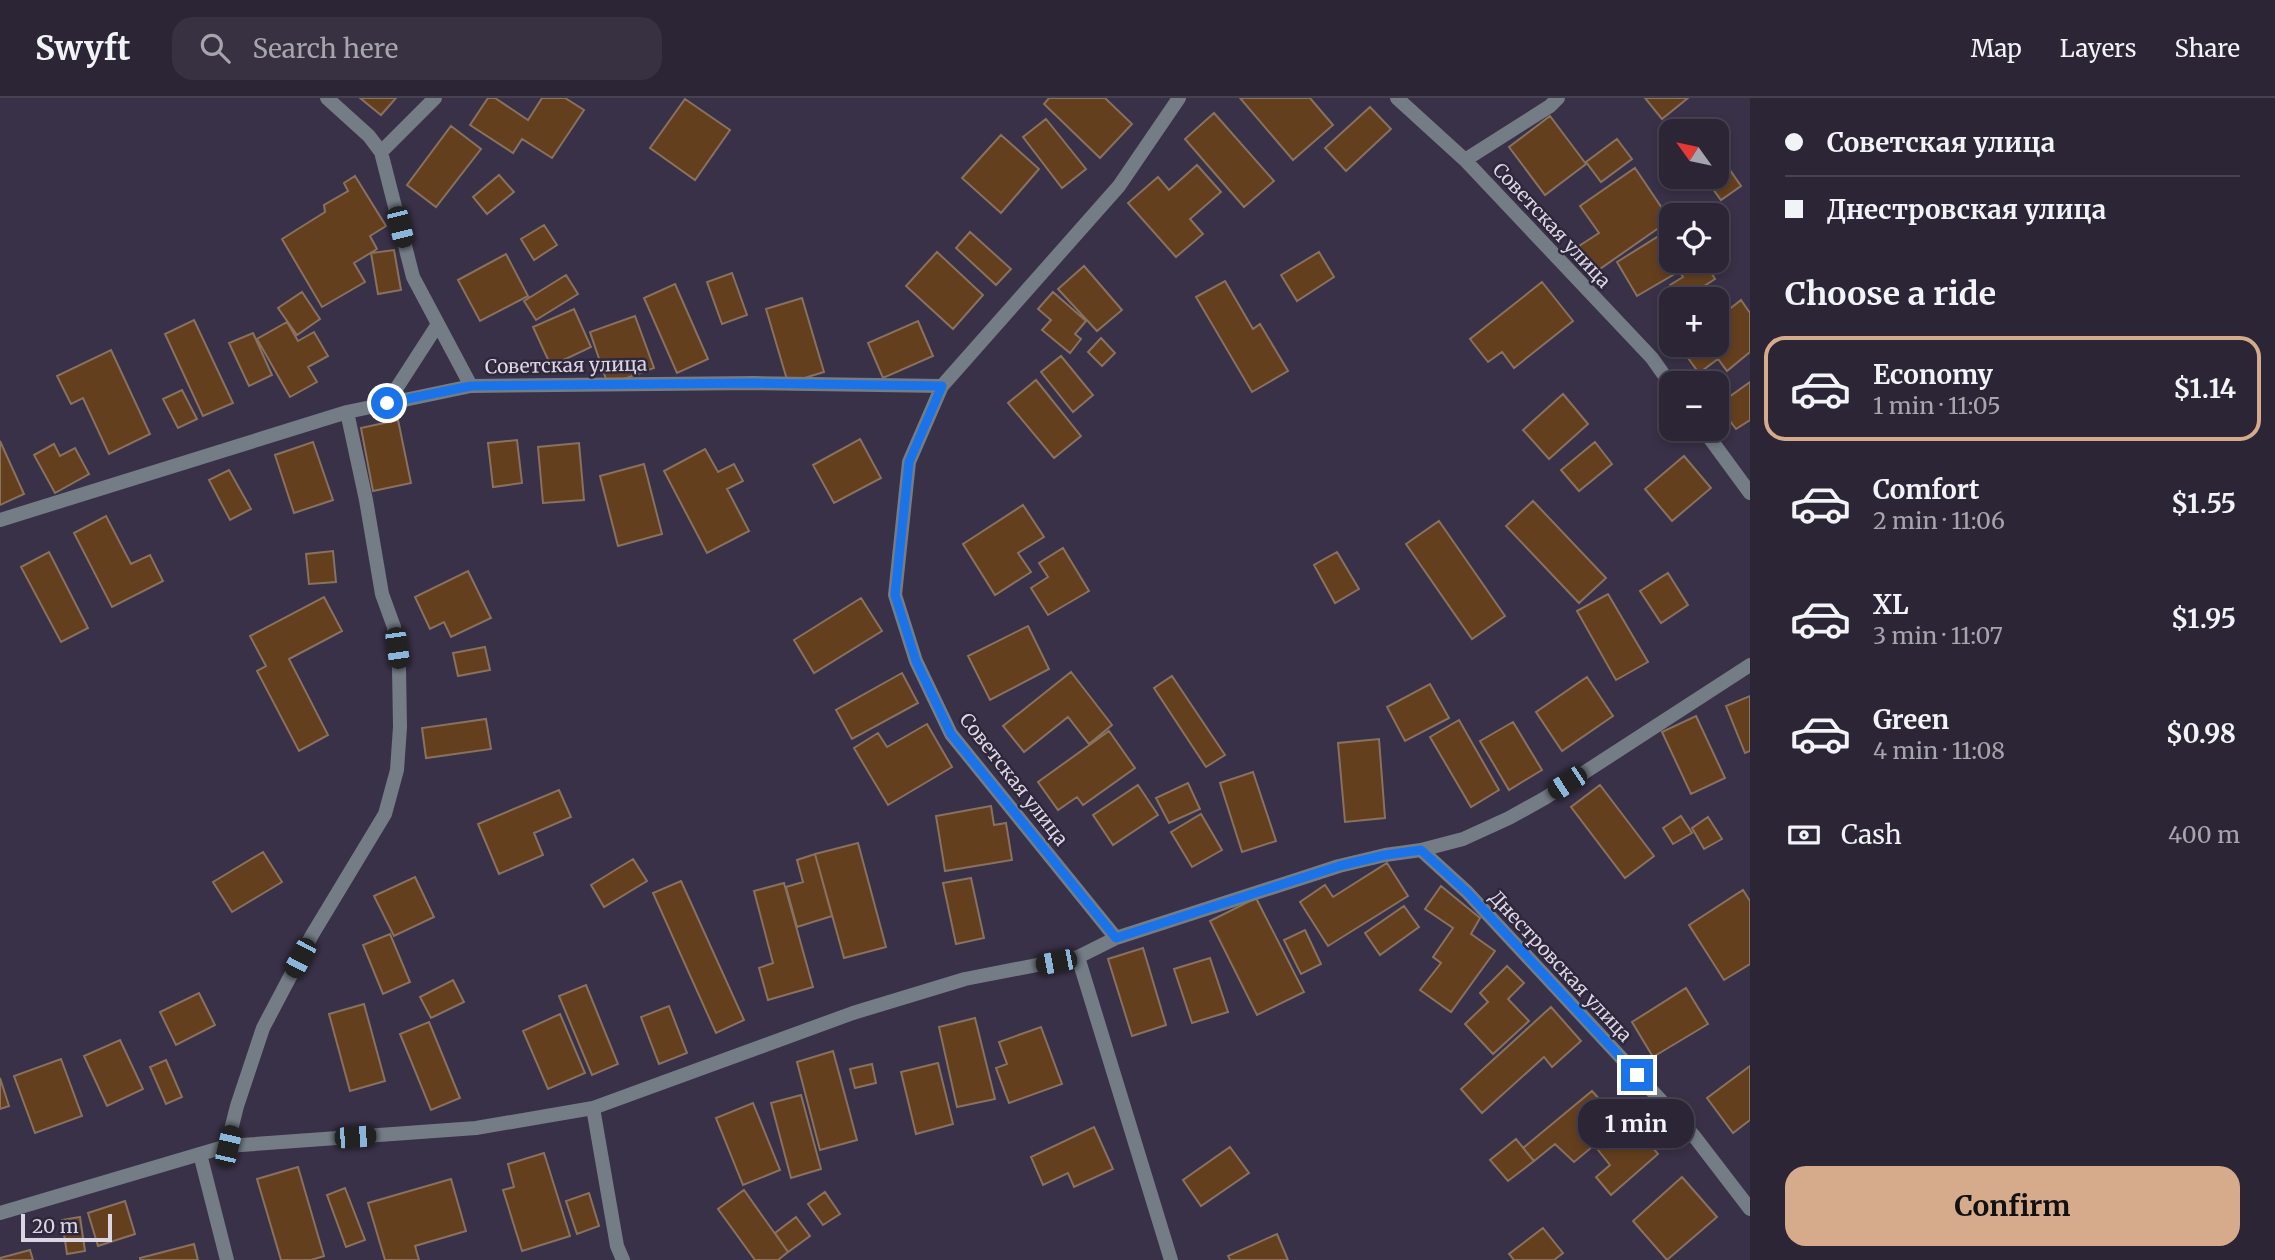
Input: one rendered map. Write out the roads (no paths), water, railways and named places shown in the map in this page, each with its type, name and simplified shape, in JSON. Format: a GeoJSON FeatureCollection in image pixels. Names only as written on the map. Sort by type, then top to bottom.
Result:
{"type":"FeatureCollection","features":[{"type":"Feature","properties":{"kind":"street"},"geometry":{"type":"LineString","coordinates":[[327,98],[369,136],[381,152],[413,277],[471,386]]}},
{"type":"Feature","properties":{"kind":"street"},"geometry":{"type":"LineString","coordinates":[[381,152],[435,98]]}},
{"type":"Feature","properties":{"kind":"street","name":"Советская улица"},"geometry":{"type":"LineString","coordinates":[[1116,938],[951,734],[916,661],[895,595],[909,462],[942,386],[1119,186],[1179,98]]}},
{"type":"Feature","properties":{"kind":"street","name":"Советская улица"},"geometry":{"type":"LineString","coordinates":[[1397,98],[1465,160],[1652,358],[1661,371]]}},
{"type":"Feature","properties":{"kind":"street"},"geometry":{"type":"LineString","coordinates":[[1465,160],[1550,106],[1558,98]]}},
{"type":"Feature","properties":{"kind":"street"},"geometry":{"type":"LineString","coordinates":[[387,403],[438,324]]}},
{"type":"Feature","properties":{"kind":"street","name":"Советская улица"},"geometry":{"type":"LineString","coordinates":[[0,520],[347,412],[471,386],[754,383],[942,386]]}},
{"type":"Feature","properties":{"kind":"street"},"geometry":{"type":"LineString","coordinates":[[228,1146],[237,1106],[263,1028],[312,934],[385,814],[397,770],[400,727],[399,668],[394,627],[382,594],[347,412]]}},
{"type":"Feature","properties":{"kind":"street"},"geometry":{"type":"LineString","coordinates":[[1712,441],[1750,493]]}},
{"type":"Feature","properties":{"kind":"street"},"geometry":{"type":"LineString","coordinates":[[0,1213],[228,1146],[476,1128],[593,1108],[853,1013],[965,979],[1078,957],[1116,938],[1339,866],[1463,839],[1509,818],[1750,665]]}},
{"type":"Feature","properties":{"kind":"street","name":"Днестровская улица"},"geometry":{"type":"LineString","coordinates":[[1421,850],[1467,892],[1693,1136],[1750,1209]]}},
{"type":"Feature","properties":{"kind":"street"},"geometry":{"type":"LineString","coordinates":[[1078,957],[1171,1260]]}},
{"type":"Feature","properties":{"kind":"street"},"geometry":{"type":"LineString","coordinates":[[593,1108],[617,1246],[623,1260]]}},
{"type":"Feature","properties":{"kind":"street"},"geometry":{"type":"LineString","coordinates":[[200,1154],[227,1260]]}}]}
